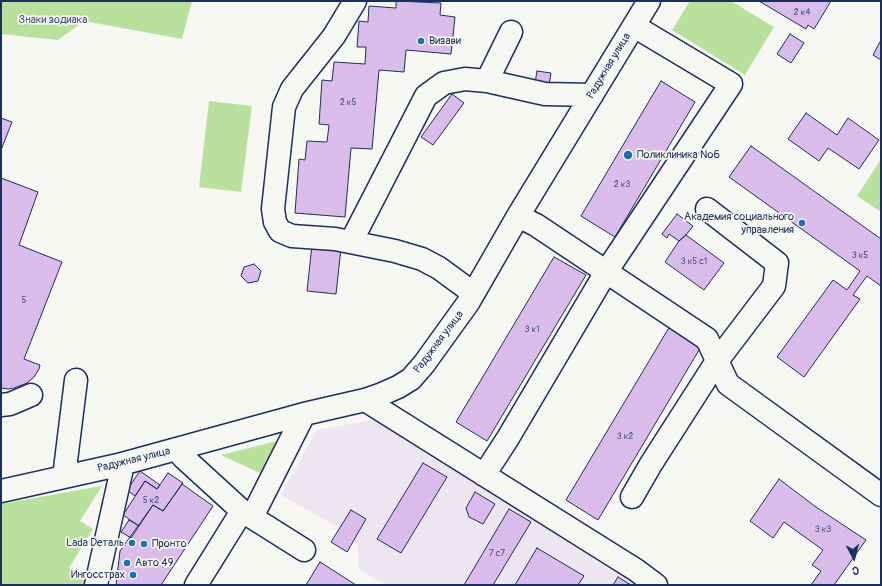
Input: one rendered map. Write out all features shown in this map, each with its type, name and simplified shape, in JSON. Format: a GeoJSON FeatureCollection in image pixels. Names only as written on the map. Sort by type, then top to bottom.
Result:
{"type":"FeatureCollection","features":[{"type":"Feature","properties":{"kind":"street"},"geometry":{"type":"LineString","coordinates":[[355,1],[334,36],[292,88],[284,107],[273,209],[275,222],[280,230],[292,236],[335,239],[395,251],[422,259],[439,268],[473,293]]}},
{"type":"Feature","properties":{"kind":"street","name":"Радужная улица"},"geometry":{"type":"LineString","coordinates":[[1,491],[177,450],[304,414],[365,400],[398,387],[410,378],[424,364],[468,303],[518,216],[649,1]]}},
{"type":"Feature","properties":{"kind":"street"},"geometry":{"type":"LineString","coordinates":[[484,475],[508,438],[606,272],[731,84],[634,26]]}},
{"type":"Feature","properties":{"kind":"street"},"geometry":{"type":"LineString","coordinates":[[486,81],[511,32]]}},
{"type":"Feature","properties":{"kind":"street"},"geometry":{"type":"LineString","coordinates":[[351,242],[426,96],[444,83],[465,79],[486,81],[545,94],[592,95]]}},
{"type":"Feature","properties":{"kind":"street"},"geometry":{"type":"LineString","coordinates":[[632,497],[717,361],[774,286],[777,262],[707,209]]}},
{"type":"Feature","properties":{"kind":"street"},"geometry":{"type":"LineString","coordinates":[[518,216],[536,225],[707,339],[728,384],[881,495]]}},
{"type":"Feature","properties":{"kind":"street"},"geometry":{"type":"LineString","coordinates":[[64,477],[76,380]]}},
{"type":"Feature","properties":{"kind":"street"},"geometry":{"type":"LineString","coordinates":[[1,405],[10,404],[31,395]]}},
{"type":"Feature","properties":{"kind":"street"},"geometry":{"type":"LineString","coordinates":[[365,400],[636,570],[656,585]]}},
{"type":"Feature","properties":{"kind":"street"},"geometry":{"type":"LineString","coordinates":[[196,585],[247,514],[304,414]]}},
{"type":"Feature","properties":{"kind":"street"},"geometry":{"type":"LineString","coordinates":[[177,450],[247,514],[304,550]]}},
{"type":"Feature","properties":{"kind":"street"},"geometry":{"type":"LineString","coordinates":[[96,585],[121,473],[118,464]]}},
{"type":"Feature","properties":{"kind":"shaded area"},"geometry":{"type":"Polygon","coordinates":[[[377,419],[612,571],[637,585],[385,585],[359,569],[358,545],[353,542],[347,552],[331,542],[339,528],[281,495],[317,430],[377,419]]]}},
{"type":"Feature","properties":{"kind":"green space","name":"Знаки зодиака"},"geometry":{"type":"Polygon","coordinates":[[[1,1],[192,1],[182,39],[84,21],[58,40],[1,34],[1,1]]]}},
{"type":"Feature","properties":{"kind":"green space"},"geometry":{"type":"Polygon","coordinates":[[[690,1],[731,1],[774,27],[745,75],[672,30],[690,1]]]}},
{"type":"Feature","properties":{"kind":"green space"},"geometry":{"type":"Polygon","coordinates":[[[209,101],[252,106],[241,192],[199,187],[209,101]]]}},
{"type":"Feature","properties":{"kind":"green space"},"geometry":{"type":"Polygon","coordinates":[[[881,159],[881,212],[857,196],[881,159]]]}},
{"type":"Feature","properties":{"kind":"green space"},"geometry":{"type":"Polygon","coordinates":[[[281,440],[262,474],[221,455],[281,440]]]}},
{"type":"Feature","properties":{"kind":"green space"},"geometry":{"type":"Polygon","coordinates":[[[102,486],[80,521],[93,529],[69,568],[87,579],[83,585],[1,585],[1,504],[102,486]]]}},
{"type":"Feature","properties":{"kind":"building"},"geometry":{"type":"Polygon","coordinates":[[[396,1],[441,3],[440,15],[455,17],[451,54],[406,50],[404,72],[379,70],[372,149],[351,148],[345,217],[295,213],[299,159],[305,160],[307,141],[327,142],[329,125],[319,124],[322,80],[332,81],[334,62],[365,64],[366,47],[357,47],[359,21],[368,22],[369,6],[396,8],[396,1]]]}},
{"type":"Feature","properties":{"kind":"building"},"geometry":{"type":"Polygon","coordinates":[[[759,1],[831,1],[814,29],[808,25],[806,29],[759,1]]]}},
{"type":"Feature","properties":{"kind":"building"},"geometry":{"type":"Polygon","coordinates":[[[790,34],[804,43],[791,63],[777,54],[790,34]]]}},
{"type":"Feature","properties":{"kind":"building"},"geometry":{"type":"Polygon","coordinates":[[[881,40],[881,60],[873,55],[881,40]]]}},
{"type":"Feature","properties":{"kind":"building"},"geometry":{"type":"Polygon","coordinates":[[[537,71],[551,73],[549,85],[535,83],[537,71]]]}},
{"type":"Feature","properties":{"kind":"building"},"geometry":{"type":"Polygon","coordinates":[[[661,81],[695,102],[615,237],[581,216],[661,81]]]}},
{"type":"Feature","properties":{"kind":"building"},"geometry":{"type":"Polygon","coordinates":[[[452,94],[464,103],[433,145],[421,137],[452,94]]]}},
{"type":"Feature","properties":{"kind":"building"},"geometry":{"type":"Polygon","coordinates":[[[806,113],[837,135],[848,118],[879,140],[859,169],[828,148],[819,161],[788,139],[806,113]]]}},
{"type":"Feature","properties":{"kind":"building"},"geometry":{"type":"Polygon","coordinates":[[[1,118],[12,122],[1,150],[1,118]]]}},
{"type":"Feature","properties":{"kind":"building"},"geometry":{"type":"Polygon","coordinates":[[[751,146],[881,239],[881,286],[867,276],[853,295],[860,299],[804,377],[777,357],[833,280],[847,290],[860,271],[729,177],[751,146]]]}},
{"type":"Feature","properties":{"kind":"building"},"geometry":{"type":"Polygon","coordinates":[[[1,178],[38,192],[19,245],[62,262],[24,359],[40,365],[39,369],[34,377],[27,383],[8,389],[1,388],[1,178]]]}},
{"type":"Feature","properties":{"kind":"building"},"geometry":{"type":"Polygon","coordinates":[[[677,214],[693,226],[679,241],[669,234],[667,238],[662,234],[677,214]]]}},
{"type":"Feature","properties":{"kind":"building"},"geometry":{"type":"Polygon","coordinates":[[[686,235],[724,263],[704,290],[665,262],[679,241],[686,235]]]}},
{"type":"Feature","properties":{"kind":"building"},"geometry":{"type":"Polygon","coordinates":[[[312,245],[341,248],[336,294],[307,291],[312,245]]]}},
{"type":"Feature","properties":{"kind":"building"},"geometry":{"type":"Polygon","coordinates":[[[554,257],[586,275],[487,441],[456,422],[554,257]]]}},
{"type":"Feature","properties":{"kind":"building"},"geometry":{"type":"Polygon","coordinates":[[[254,264],[261,271],[258,281],[248,283],[241,276],[244,267],[254,264]]]}},
{"type":"Feature","properties":{"kind":"building"},"geometry":{"type":"Polygon","coordinates":[[[670,326],[702,345],[598,520],[566,500],[670,326]]]}},
{"type":"Feature","properties":{"kind":"building"},"geometry":{"type":"Polygon","coordinates":[[[423,463],[447,477],[401,553],[377,539],[423,463]]]}},
{"type":"Feature","properties":{"kind":"building"},"geometry":{"type":"Polygon","coordinates":[[[140,471],[160,485],[157,489],[145,481],[135,496],[127,490],[140,471]]]}},
{"type":"Feature","properties":{"kind":"building"},"geometry":{"type":"Polygon","coordinates":[[[168,473],[183,483],[163,511],[153,505],[139,526],[123,515],[145,481],[157,489],[168,473]]]}},
{"type":"Feature","properties":{"kind":"building"},"geometry":{"type":"Polygon","coordinates":[[[779,479],[816,507],[866,540],[834,585],[811,585],[821,571],[812,565],[823,550],[784,522],[773,538],[750,521],[779,479]]]}},
{"type":"Feature","properties":{"kind":"building"},"geometry":{"type":"Polygon","coordinates":[[[182,484],[213,506],[161,585],[116,585],[120,551],[153,505],[163,511],[182,484]]]}},
{"type":"Feature","properties":{"kind":"building"},"geometry":{"type":"Polygon","coordinates":[[[475,492],[495,504],[483,524],[469,517],[466,508],[475,492]]]}},
{"type":"Feature","properties":{"kind":"building"},"geometry":{"type":"Polygon","coordinates":[[[509,509],[531,522],[493,585],[464,585],[509,509]]]}},
{"type":"Feature","properties":{"kind":"building"},"geometry":{"type":"Polygon","coordinates":[[[351,510],[366,519],[347,552],[331,542],[351,510]]]}},
{"type":"Feature","properties":{"kind":"building"},"geometry":{"type":"Polygon","coordinates":[[[129,520],[139,526],[131,538],[121,532],[129,520]]]}},
{"type":"Feature","properties":{"kind":"building"},"geometry":{"type":"Polygon","coordinates":[[[537,548],[584,576],[578,585],[515,585],[537,548]]]}},
{"type":"Feature","properties":{"kind":"building"},"geometry":{"type":"Polygon","coordinates":[[[320,562],[356,585],[306,585],[320,562]]]}},
{"type":"Feature","properties":{"kind":"building"},"geometry":{"type":"Polygon","coordinates":[[[618,577],[631,585],[613,585],[618,577]]]}},
{"type":"Feature","properties":{"kind":"place","name":"Визави"},"geometry":{"type":"Point","coordinates":[421,41]}},
{"type":"Feature","properties":{"kind":"place","name":"Поликлиника №6"},"geometry":{"type":"Point","coordinates":[628,155]}},
{"type":"Feature","properties":{"kind":"place","name":"Академия социального управления"},"geometry":{"type":"Point","coordinates":[802,223]}},
{"type":"Feature","properties":{"kind":"place","name":"Lada Dеталь"},"geometry":{"type":"Point","coordinates":[132,543]}},
{"type":"Feature","properties":{"kind":"place","name":"Пронто"},"geometry":{"type":"Point","coordinates":[144,544]}},
{"type":"Feature","properties":{"kind":"place","name":"Авто 49"},"geometry":{"type":"Point","coordinates":[127,563]}},
{"type":"Feature","properties":{"kind":"place","name":"Ингосстрах"},"geometry":{"type":"Point","coordinates":[133,575]}}]}
